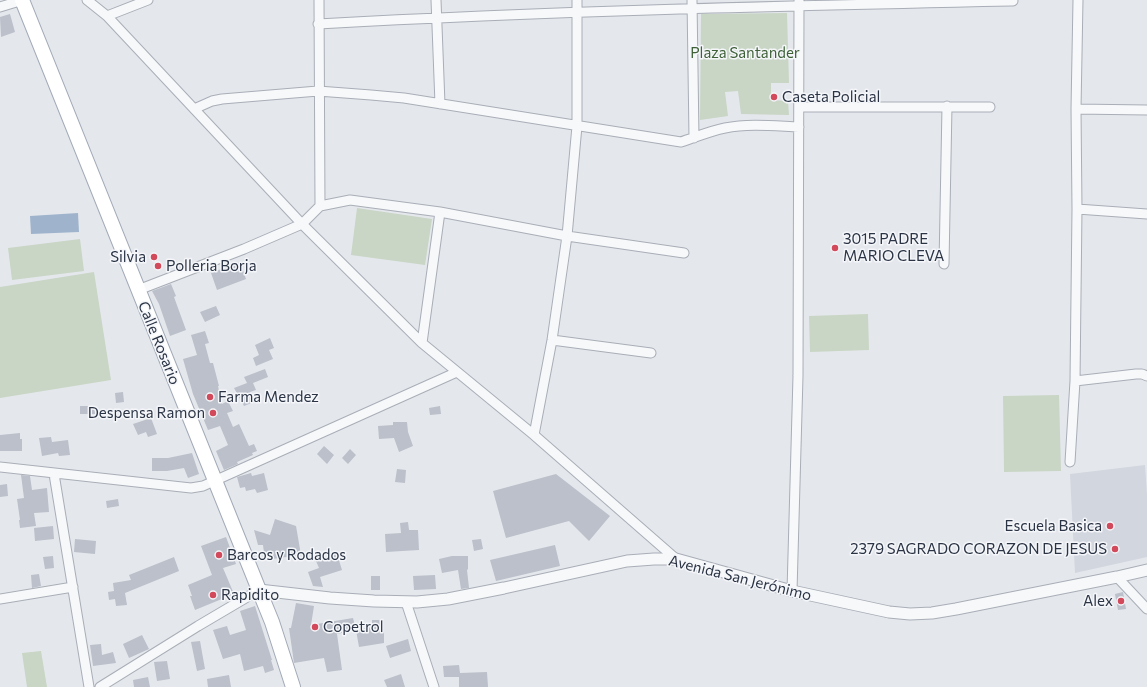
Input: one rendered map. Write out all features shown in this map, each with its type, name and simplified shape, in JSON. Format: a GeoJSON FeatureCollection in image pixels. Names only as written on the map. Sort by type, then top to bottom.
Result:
{"type":"FeatureCollection","features":[{"type":"Feature","properties":{"kind":"main road","name":"Calle Rosario"},"geometry":{"type":"LineString","coordinates":[[22,0],[272,622],[293,687]]}},
{"type":"Feature","properties":{"kind":"street"},"geometry":{"type":"LineString","coordinates":[[0,7],[22,0]]}},
{"type":"Feature","properties":{"kind":"street"},"geometry":{"type":"LineString","coordinates":[[87,0],[107,16],[302,224],[422,343],[534,435],[676,559]]}},
{"type":"Feature","properties":{"kind":"street"},"geometry":{"type":"LineString","coordinates":[[107,16],[148,0]]}},
{"type":"Feature","properties":{"kind":"street"},"geometry":{"type":"LineString","coordinates":[[319,0],[318,90],[321,188],[320,206]]}},
{"type":"Feature","properties":{"kind":"street"},"geometry":{"type":"LineString","coordinates":[[436,0],[440,104]]}},
{"type":"Feature","properties":{"kind":"street"},"geometry":{"type":"LineString","coordinates":[[534,435],[552,340],[567,236],[577,126],[577,0]]}},
{"type":"Feature","properties":{"kind":"street"},"geometry":{"type":"LineString","coordinates":[[1070,462],[1075,381],[1078,0]]}},
{"type":"Feature","properties":{"kind":"street"},"geometry":{"type":"LineString","coordinates":[[318,24],[437,17],[577,12],[692,4],[1013,1]]}},
{"type":"Feature","properties":{"kind":"street"},"geometry":{"type":"LineString","coordinates":[[792,591],[798,376],[799,3]]}},
{"type":"Feature","properties":{"kind":"street"},"geometry":{"type":"LineString","coordinates":[[692,4],[694,138]]}},
{"type":"Feature","properties":{"kind":"street"},"geometry":{"type":"LineString","coordinates":[[194,109],[212,101],[222,99],[318,90],[404,98],[681,142],[704,133],[726,127],[799,127]]}},
{"type":"Feature","properties":{"kind":"street"},"geometry":{"type":"LineString","coordinates":[[944,264],[947,106]]}},
{"type":"Feature","properties":{"kind":"street"},"geometry":{"type":"LineString","coordinates":[[799,107],[990,107]]}},
{"type":"Feature","properties":{"kind":"street"},"geometry":{"type":"LineString","coordinates":[[1076,109],[1147,110]]}},
{"type":"Feature","properties":{"kind":"street"},"geometry":{"type":"LineString","coordinates":[[138,290],[244,249],[302,224],[320,206],[350,200],[440,212],[567,236],[684,254]]}},
{"type":"Feature","properties":{"kind":"street"},"geometry":{"type":"LineString","coordinates":[[1077,209],[1147,214]]}},
{"type":"Feature","properties":{"kind":"street"},"geometry":{"type":"LineString","coordinates":[[422,343],[440,212]]}},
{"type":"Feature","properties":{"kind":"street"},"geometry":{"type":"LineString","coordinates":[[552,340],[651,352]]}},
{"type":"Feature","properties":{"kind":"street"},"geometry":{"type":"LineString","coordinates":[[0,467],[191,488],[202,486],[457,372]]}},
{"type":"Feature","properties":{"kind":"street"},"geometry":{"type":"LineString","coordinates":[[1075,381],[1136,374],[1147,376]]}},
{"type":"Feature","properties":{"kind":"street"},"geometry":{"type":"LineString","coordinates":[[54,474],[89,687]]}},
{"type":"Feature","properties":{"kind":"street","name":"Avenida San Jerónimo"},"geometry":{"type":"LineString","coordinates":[[259,590],[337,599],[374,602],[406,602],[455,597],[504,588],[627,561],[676,559],[792,591],[889,612],[910,614],[932,613],[1147,570]]}},
{"type":"Feature","properties":{"kind":"street"},"geometry":{"type":"LineString","coordinates":[[1118,577],[1147,608]]}},
{"type":"Feature","properties":{"kind":"street"},"geometry":{"type":"LineString","coordinates":[[0,599],[73,587]]}},
{"type":"Feature","properties":{"kind":"street"},"geometry":{"type":"LineString","coordinates":[[100,687],[259,590]]}},
{"type":"Feature","properties":{"kind":"street"},"geometry":{"type":"LineString","coordinates":[[406,602],[434,687]]}},
{"type":"Feature","properties":{"kind":"shaded area","name":"Escuela Basica"},"geometry":{"type":"Polygon","coordinates":[[[1145,465],[1147,495],[1147,557],[1075,573],[1070,474],[1145,465]]]}},
{"type":"Feature","properties":{"kind":"green space","name":"Plaza Santander"},"geometry":{"type":"Polygon","coordinates":[[[787,13],[789,83],[771,83],[771,100],[788,101],[789,115],[741,114],[738,91],[725,92],[728,116],[700,120],[701,14],[787,13]]]}},
{"type":"Feature","properties":{"kind":"green space"},"geometry":{"type":"Polygon","coordinates":[[[357,208],[432,219],[425,265],[351,255],[357,208]]]}},
{"type":"Feature","properties":{"kind":"green space"},"geometry":{"type":"Polygon","coordinates":[[[80,239],[84,271],[12,280],[8,248],[80,239]]]}},
{"type":"Feature","properties":{"kind":"green space"},"geometry":{"type":"Polygon","coordinates":[[[94,272],[111,380],[0,398],[0,287],[94,272]]]}},
{"type":"Feature","properties":{"kind":"green space"},"geometry":{"type":"Polygon","coordinates":[[[868,314],[869,350],[810,352],[809,316],[868,314]]]}},
{"type":"Feature","properties":{"kind":"green space"},"geometry":{"type":"Polygon","coordinates":[[[1059,395],[1061,471],[1004,472],[1003,396],[1059,395]]]}},
{"type":"Feature","properties":{"kind":"green space"},"geometry":{"type":"Polygon","coordinates":[[[41,651],[47,687],[27,687],[22,653],[41,651]]]}},
{"type":"Feature","properties":{"kind":"water"},"geometry":{"type":"Polygon","coordinates":[[[78,213],[79,232],[31,234],[30,216],[78,213]]]}},
{"type":"Feature","properties":{"kind":"building"},"geometry":{"type":"Polygon","coordinates":[[[10,14],[15,32],[1,37],[0,17],[10,14]]]}},
{"type":"Feature","properties":{"kind":"building"},"geometry":{"type":"Polygon","coordinates":[[[240,262],[246,279],[217,290],[211,273],[240,262]]]}},
{"type":"Feature","properties":{"kind":"building"},"geometry":{"type":"Polygon","coordinates":[[[171,284],[186,330],[170,336],[159,304],[152,291],[171,284]]]}},
{"type":"Feature","properties":{"kind":"building"},"geometry":{"type":"Polygon","coordinates":[[[216,306],[220,315],[205,322],[200,312],[216,306]]]}},
{"type":"Feature","properties":{"kind":"building"},"geometry":{"type":"Polygon","coordinates":[[[205,331],[209,343],[205,344],[210,363],[213,363],[222,404],[228,401],[233,411],[227,413],[233,427],[239,424],[249,446],[254,444],[257,451],[252,453],[253,455],[237,462],[238,464],[224,470],[216,451],[228,445],[220,426],[208,430],[193,394],[183,359],[197,355],[191,335],[205,331]]]}},
{"type":"Feature","properties":{"kind":"building"},"geometry":{"type":"Polygon","coordinates":[[[270,338],[274,348],[269,350],[273,359],[256,366],[253,358],[259,355],[255,345],[270,338]]]}},
{"type":"Feature","properties":{"kind":"building"},"geometry":{"type":"Polygon","coordinates":[[[265,369],[268,377],[253,383],[256,390],[250,392],[254,402],[244,406],[234,388],[247,383],[244,377],[265,369]]]}},
{"type":"Feature","properties":{"kind":"building"},"geometry":{"type":"Polygon","coordinates":[[[123,392],[124,402],[116,403],[115,393],[123,392]]]}},
{"type":"Feature","properties":{"kind":"building"},"geometry":{"type":"Polygon","coordinates":[[[80,406],[94,406],[95,414],[80,414],[80,406]]]}},
{"type":"Feature","properties":{"kind":"building"},"geometry":{"type":"Polygon","coordinates":[[[440,406],[441,414],[430,415],[429,408],[440,406]]]}},
{"type":"Feature","properties":{"kind":"building"},"geometry":{"type":"Polygon","coordinates":[[[151,418],[157,434],[148,437],[146,432],[138,435],[133,424],[151,418]]]}},
{"type":"Feature","properties":{"kind":"building"},"geometry":{"type":"Polygon","coordinates":[[[393,422],[407,422],[408,432],[413,446],[399,452],[394,438],[379,439],[378,426],[393,425],[393,422]]]}},
{"type":"Feature","properties":{"kind":"building"},"geometry":{"type":"Polygon","coordinates":[[[20,433],[20,439],[22,439],[22,451],[0,451],[0,435],[20,433]]]}},
{"type":"Feature","properties":{"kind":"building"},"geometry":{"type":"Polygon","coordinates":[[[51,437],[52,442],[68,440],[70,455],[59,456],[58,453],[42,456],[39,438],[51,437]]]}},
{"type":"Feature","properties":{"kind":"building"},"geometry":{"type":"Polygon","coordinates":[[[324,446],[334,455],[327,464],[317,454],[324,446]]]}},
{"type":"Feature","properties":{"kind":"building"},"geometry":{"type":"Polygon","coordinates":[[[350,449],[356,455],[348,464],[342,458],[350,449]]]}},
{"type":"Feature","properties":{"kind":"building"},"geometry":{"type":"Polygon","coordinates":[[[192,453],[199,474],[188,478],[184,468],[167,471],[152,471],[152,458],[168,458],[192,453]]]}},
{"type":"Feature","properties":{"kind":"building"},"geometry":{"type":"Polygon","coordinates":[[[397,469],[406,470],[405,483],[395,482],[397,469]]]}},
{"type":"Feature","properties":{"kind":"building"},"geometry":{"type":"Polygon","coordinates":[[[251,473],[252,476],[264,473],[268,490],[257,493],[255,489],[246,491],[245,487],[240,488],[237,477],[251,473]]]}},
{"type":"Feature","properties":{"kind":"building"},"geometry":{"type":"Polygon","coordinates":[[[556,474],[610,516],[589,541],[569,521],[506,538],[493,491],[556,474]]]}},
{"type":"Feature","properties":{"kind":"building"},"geometry":{"type":"Polygon","coordinates":[[[21,475],[30,476],[32,490],[47,488],[49,512],[34,513],[36,526],[20,528],[17,499],[24,498],[21,475]]]}},
{"type":"Feature","properties":{"kind":"building"},"geometry":{"type":"Polygon","coordinates":[[[7,484],[8,496],[0,497],[0,485],[7,484]]]}},
{"type":"Feature","properties":{"kind":"building"},"geometry":{"type":"Polygon","coordinates":[[[118,499],[119,506],[107,508],[106,501],[118,499]]]}},
{"type":"Feature","properties":{"kind":"building"},"geometry":{"type":"Polygon","coordinates":[[[275,519],[296,526],[301,555],[265,560],[263,545],[258,545],[254,530],[270,535],[275,519]]]}},
{"type":"Feature","properties":{"kind":"building"},"geometry":{"type":"Polygon","coordinates":[[[408,522],[409,530],[418,530],[419,550],[386,552],[385,534],[401,533],[400,523],[408,522]]]}},
{"type":"Feature","properties":{"kind":"building"},"geometry":{"type":"Polygon","coordinates":[[[53,526],[54,539],[35,541],[34,528],[53,526]]]}},
{"type":"Feature","properties":{"kind":"building"},"geometry":{"type":"Polygon","coordinates":[[[226,537],[236,564],[223,568],[234,594],[195,610],[188,585],[212,575],[201,546],[226,537]]]}},
{"type":"Feature","properties":{"kind":"building"},"geometry":{"type":"Polygon","coordinates":[[[75,539],[96,541],[95,554],[74,552],[75,539]]]}},
{"type":"Feature","properties":{"kind":"building"},"geometry":{"type":"Polygon","coordinates":[[[481,539],[483,549],[474,551],[472,540],[481,539]]]}},
{"type":"Feature","properties":{"kind":"building"},"geometry":{"type":"Polygon","coordinates":[[[555,545],[560,566],[496,581],[490,560],[555,545]]]}},
{"type":"Feature","properties":{"kind":"building"},"geometry":{"type":"Polygon","coordinates":[[[337,554],[342,570],[320,577],[323,587],[313,586],[308,572],[319,568],[316,561],[337,554]]]}},
{"type":"Feature","properties":{"kind":"building"},"geometry":{"type":"Polygon","coordinates":[[[53,556],[54,568],[45,569],[43,557],[53,556]]]}},
{"type":"Feature","properties":{"kind":"building"},"geometry":{"type":"Polygon","coordinates":[[[452,556],[468,556],[467,570],[469,588],[461,589],[458,570],[442,573],[439,559],[452,556]]]}},
{"type":"Feature","properties":{"kind":"building"},"geometry":{"type":"Polygon","coordinates":[[[174,557],[179,571],[125,593],[127,605],[116,606],[115,599],[109,600],[108,592],[114,591],[113,583],[131,580],[129,575],[174,557]]]}},
{"type":"Feature","properties":{"kind":"building"},"geometry":{"type":"Polygon","coordinates":[[[39,574],[41,586],[32,588],[31,575],[39,574]]]}},
{"type":"Feature","properties":{"kind":"building"},"geometry":{"type":"Polygon","coordinates":[[[435,575],[436,589],[414,590],[413,576],[435,575]]]}},
{"type":"Feature","properties":{"kind":"building"},"geometry":{"type":"Polygon","coordinates":[[[371,576],[380,576],[380,590],[371,590],[371,576]]]}},
{"type":"Feature","properties":{"kind":"building","name":"Alex"},"geometry":{"type":"Polygon","coordinates":[[[1123,592],[1126,609],[1118,610],[1115,594],[1123,592]]]}},
{"type":"Feature","properties":{"kind":"building"},"geometry":{"type":"Polygon","coordinates":[[[296,603],[314,606],[311,625],[353,618],[356,630],[337,634],[342,670],[327,672],[324,658],[294,663],[289,628],[291,628],[296,603]]]}},
{"type":"Feature","properties":{"kind":"building"},"geometry":{"type":"Polygon","coordinates":[[[255,606],[274,670],[265,673],[263,666],[244,671],[240,654],[223,659],[213,630],[227,626],[230,635],[246,630],[240,611],[255,606]]]}},
{"type":"Feature","properties":{"kind":"building"},"geometry":{"type":"Polygon","coordinates":[[[372,620],[384,620],[384,643],[359,647],[356,630],[372,627],[372,620]]]}},
{"type":"Feature","properties":{"kind":"building"},"geometry":{"type":"Polygon","coordinates":[[[142,635],[149,649],[129,658],[123,644],[142,635]]]}},
{"type":"Feature","properties":{"kind":"building"},"geometry":{"type":"Polygon","coordinates":[[[408,639],[411,651],[390,658],[386,646],[408,639]]]}},
{"type":"Feature","properties":{"kind":"building"},"geometry":{"type":"Polygon","coordinates":[[[200,641],[205,669],[197,671],[191,642],[200,641]]]}},
{"type":"Feature","properties":{"kind":"building"},"geometry":{"type":"Polygon","coordinates":[[[101,644],[102,655],[113,652],[116,663],[93,666],[90,645],[101,644]]]}},
{"type":"Feature","properties":{"kind":"building"},"geometry":{"type":"Polygon","coordinates":[[[167,661],[170,679],[157,681],[154,662],[167,661]]]}},
{"type":"Feature","properties":{"kind":"building"},"geometry":{"type":"Polygon","coordinates":[[[459,665],[460,673],[487,672],[488,687],[459,687],[459,677],[444,677],[443,666],[459,665]]]}},
{"type":"Feature","properties":{"kind":"building"},"geometry":{"type":"Polygon","coordinates":[[[401,674],[405,687],[387,687],[384,680],[401,674]]]}},
{"type":"Feature","properties":{"kind":"building"},"geometry":{"type":"Polygon","coordinates":[[[229,675],[231,687],[208,687],[207,679],[229,675]]]}},
{"type":"Feature","properties":{"kind":"building"},"geometry":{"type":"Polygon","coordinates":[[[148,677],[150,687],[134,687],[133,680],[148,677]]]}},
{"type":"Feature","properties":{"kind":"place","name":"Caseta Policial"},"geometry":{"type":"Point","coordinates":[774,97]}},
{"type":"Feature","properties":{"kind":"place","name":"3015 PADRE MARIO CLEVA"},"geometry":{"type":"Point","coordinates":[835,248]}},
{"type":"Feature","properties":{"kind":"place","name":"Silvia"},"geometry":{"type":"Point","coordinates":[154,257]}},
{"type":"Feature","properties":{"kind":"place","name":"Polleria Borja"},"geometry":{"type":"Point","coordinates":[158,266]}},
{"type":"Feature","properties":{"kind":"place","name":"Farma Mendez"},"geometry":{"type":"Point","coordinates":[210,397]}},
{"type":"Feature","properties":{"kind":"place","name":"Despensa Ramon"},"geometry":{"type":"Point","coordinates":[213,413]}},
{"type":"Feature","properties":{"kind":"place","name":"Escuela Basica"},"geometry":{"type":"Point","coordinates":[1110,526]}},
{"type":"Feature","properties":{"kind":"place","name":"2379 SAGRADO CORAZON DE JESUS"},"geometry":{"type":"Point","coordinates":[1115,549]}},
{"type":"Feature","properties":{"kind":"place","name":"Barcos y Rodados"},"geometry":{"type":"Point","coordinates":[219,555]}},
{"type":"Feature","properties":{"kind":"place","name":"Rapidito"},"geometry":{"type":"Point","coordinates":[213,595]}},
{"type":"Feature","properties":{"kind":"place","name":"Alex"},"geometry":{"type":"Point","coordinates":[1121,601]}},
{"type":"Feature","properties":{"kind":"place","name":"Copetrol"},"geometry":{"type":"Point","coordinates":[315,627]}}]}
